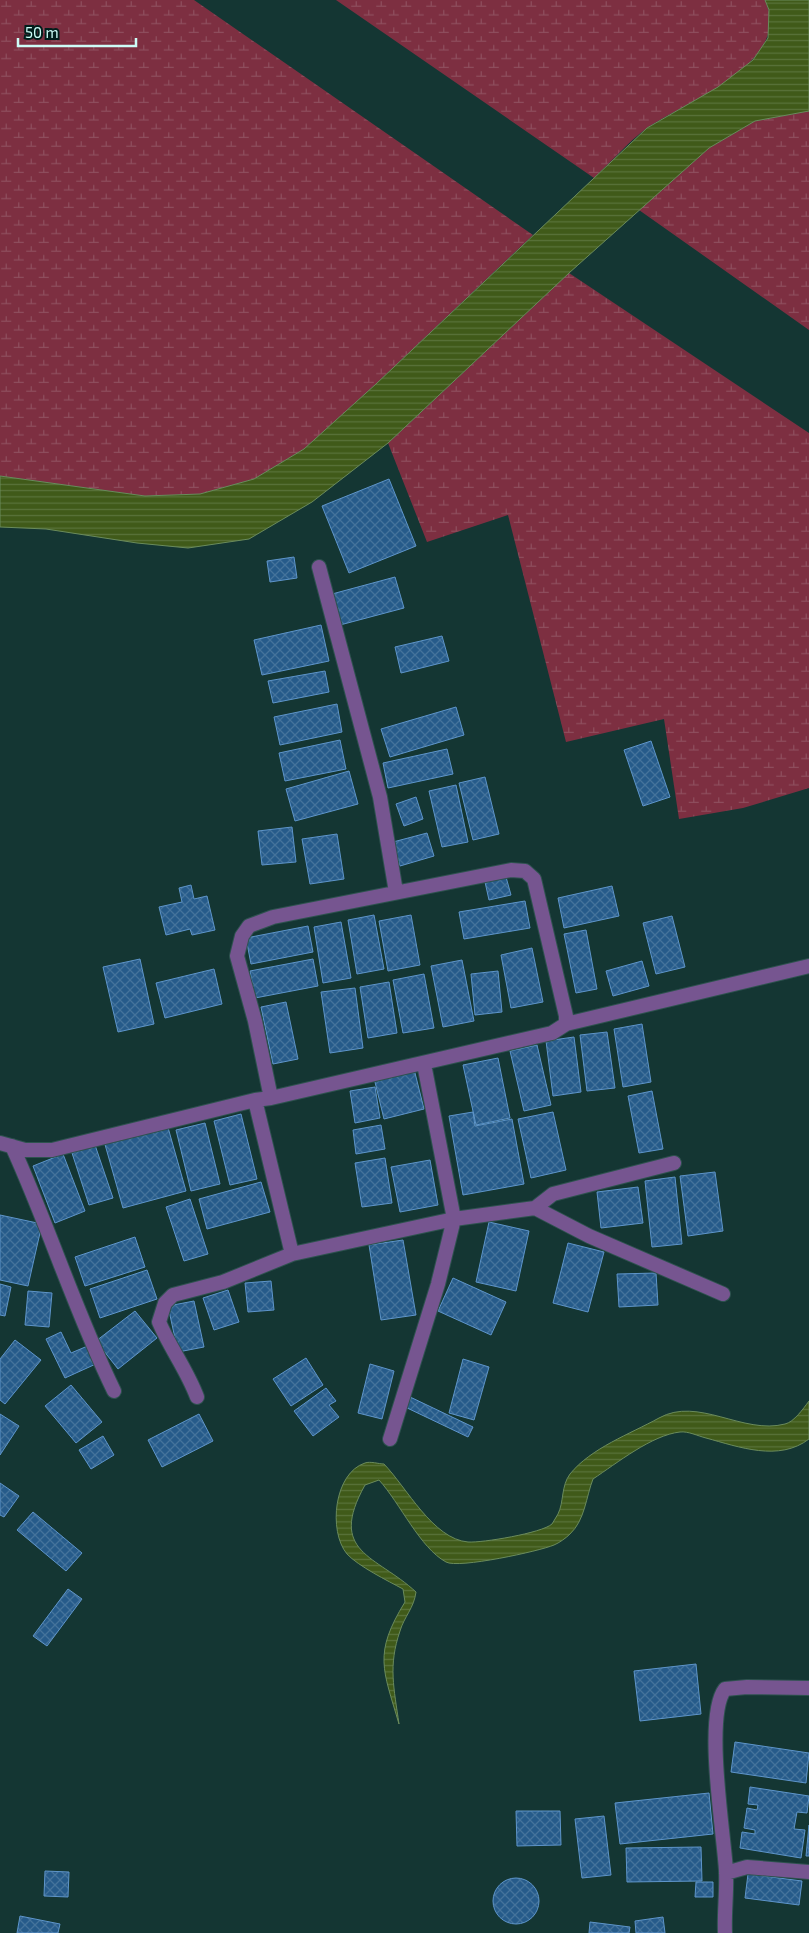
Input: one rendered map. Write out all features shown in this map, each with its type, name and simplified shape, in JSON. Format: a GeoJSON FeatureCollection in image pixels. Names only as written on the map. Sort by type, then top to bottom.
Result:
{"type":"FeatureCollection","features":[{"type":"Feature","properties":{"kind":"street"},"geometry":{"type":"LineString","coordinates":[[319,567],[380,797],[396,892]]}},
{"type":"Feature","properties":{"kind":"street"},"geometry":{"type":"LineString","coordinates":[[271,1098],[255,1022],[238,956],[242,936],[250,926],[273,917],[511,870],[525,871],[534,879],[566,1024]]}},
{"type":"Feature","properties":{"kind":"street"},"geometry":{"type":"LineString","coordinates":[[6,1145],[25,1150],[52,1150],[255,1100],[424,1064],[552,1033],[566,1024],[809,966]]}},
{"type":"Feature","properties":{"kind":"street"},"geometry":{"type":"LineString","coordinates":[[390,1438],[438,1284],[454,1219],[424,1064]]}},
{"type":"Feature","properties":{"kind":"street"},"geometry":{"type":"LineString","coordinates":[[255,1100],[292,1254]]}},
{"type":"Feature","properties":{"kind":"street"},"geometry":{"type":"LineString","coordinates":[[6,1145],[32,1190],[91,1343],[114,1391]]}},
{"type":"Feature","properties":{"kind":"street"},"geometry":{"type":"LineString","coordinates":[[197,1397],[190,1377],[170,1345],[159,1322],[165,1303],[173,1295],[223,1282],[292,1254],[454,1219],[535,1208],[553,1194],[674,1162]]}},
{"type":"Feature","properties":{"kind":"street"},"geometry":{"type":"LineString","coordinates":[[535,1208],[589,1236],[723,1294]]}},
{"type":"Feature","properties":{"kind":"street"},"geometry":{"type":"LineString","coordinates":[[725,1933],[726,1873],[717,1777],[716,1708],[720,1696],[725,1689],[809,1688]]}},
{"type":"Feature","properties":{"kind":"street"},"geometry":{"type":"LineString","coordinates":[[726,1873],[747,1867],[809,1872]]}},
{"type":"Feature","properties":{"kind":"green space"},"geometry":{"type":"Polygon","coordinates":[[[0,0],[194,0],[533,235],[376,384],[304,449],[254,479],[200,494],[145,496],[0,476],[0,0]]]}},
{"type":"Feature","properties":{"kind":"green space"},"geometry":{"type":"Polygon","coordinates":[[[336,0],[765,0],[770,23],[764,43],[751,62],[732,78],[709,93],[664,117],[640,133],[594,178],[336,0]]]}},
{"type":"Feature","properties":{"kind":"green space"},"geometry":{"type":"Polygon","coordinates":[[[809,111],[809,330],[639,210],[709,148],[755,121],[809,111]]]}},
{"type":"Feature","properties":{"kind":"green space"},"geometry":{"type":"Polygon","coordinates":[[[569,273],[809,433],[809,788],[743,808],[679,819],[664,719],[566,742],[508,515],[427,542],[388,443],[569,273]]]}},
{"type":"Feature","properties":{"kind":"shaded area"},"geometry":{"type":"Polygon","coordinates":[[[765,0],[809,0],[809,111],[755,121],[709,148],[569,273],[388,443],[312,502],[249,539],[188,548],[137,543],[46,529],[0,527],[0,476],[145,496],[200,494],[254,479],[304,449],[376,384],[647,128],[718,87],[753,60],[768,38],[769,10],[765,0]]]}},
{"type":"Feature","properties":{"kind":"shaded area"},"geometry":{"type":"Polygon","coordinates":[[[809,1401],[809,1439],[785,1450],[772,1451],[745,1448],[683,1432],[669,1434],[646,1444],[593,1479],[579,1522],[570,1534],[556,1544],[546,1548],[517,1555],[466,1563],[454,1564],[446,1562],[428,1547],[419,1536],[379,1480],[365,1485],[355,1508],[351,1525],[354,1539],[361,1550],[372,1560],[416,1592],[400,1631],[394,1655],[393,1677],[399,1724],[385,1675],[384,1662],[388,1635],[405,1602],[403,1589],[352,1559],[341,1544],[337,1531],[337,1504],[341,1490],[346,1478],[355,1469],[367,1462],[384,1464],[432,1522],[443,1532],[455,1539],[475,1542],[498,1539],[537,1531],[552,1524],[560,1509],[567,1479],[579,1465],[600,1449],[659,1418],[674,1412],[689,1411],[753,1425],[769,1426],[792,1421],[809,1401]]]}},
{"type":"Feature","properties":{"kind":"building"},"geometry":{"type":"Polygon","coordinates":[[[389,479],[416,546],[349,573],[322,506],[389,479]]]}},
{"type":"Feature","properties":{"kind":"building"},"geometry":{"type":"Polygon","coordinates":[[[294,557],[297,578],[270,582],[267,561],[294,557]]]}},
{"type":"Feature","properties":{"kind":"building"},"geometry":{"type":"Polygon","coordinates":[[[395,577],[404,608],[340,625],[332,594],[395,577]]]}},
{"type":"Feature","properties":{"kind":"building"},"geometry":{"type":"Polygon","coordinates":[[[321,625],[329,661],[262,675],[254,640],[321,625]]]}},
{"type":"Feature","properties":{"kind":"building"},"geometry":{"type":"Polygon","coordinates":[[[442,636],[449,661],[401,673],[395,647],[442,636]]]}},
{"type":"Feature","properties":{"kind":"building"},"geometry":{"type":"Polygon","coordinates":[[[325,671],[329,692],[273,703],[268,681],[325,671]]]}},
{"type":"Feature","properties":{"kind":"building"},"geometry":{"type":"Polygon","coordinates":[[[337,704],[342,732],[280,745],[274,717],[337,704]]]}},
{"type":"Feature","properties":{"kind":"building"},"geometry":{"type":"Polygon","coordinates":[[[456,707],[464,735],[390,757],[381,729],[456,707]]]}},
{"type":"Feature","properties":{"kind":"building"},"geometry":{"type":"Polygon","coordinates":[[[340,740],[346,769],[285,781],[279,753],[340,740]]]}},
{"type":"Feature","properties":{"kind":"building"},"geometry":{"type":"Polygon","coordinates":[[[651,741],[670,797],[643,806],[624,750],[651,741]]]}},
{"type":"Feature","properties":{"kind":"building"},"geometry":{"type":"Polygon","coordinates":[[[447,749],[453,774],[388,788],[383,763],[447,749]]]}},
{"type":"Feature","properties":{"kind":"building"},"geometry":{"type":"Polygon","coordinates":[[[349,771],[358,804],[295,821],[286,789],[349,771]]]}},
{"type":"Feature","properties":{"kind":"building"},"geometry":{"type":"Polygon","coordinates":[[[485,777],[499,834],[473,840],[459,783],[485,777]]]}},
{"type":"Feature","properties":{"kind":"building"},"geometry":{"type":"Polygon","coordinates":[[[456,785],[468,842],[442,847],[429,791],[456,785]]]}},
{"type":"Feature","properties":{"kind":"building"},"geometry":{"type":"Polygon","coordinates":[[[416,797],[423,819],[404,826],[396,804],[416,797]]]}},
{"type":"Feature","properties":{"kind":"building"},"geometry":{"type":"Polygon","coordinates":[[[292,827],[296,862],[262,865],[258,831],[292,827]]]}},
{"type":"Feature","properties":{"kind":"building"},"geometry":{"type":"Polygon","coordinates":[[[427,833],[434,856],[400,866],[393,842],[427,833]]]}},
{"type":"Feature","properties":{"kind":"building"},"geometry":{"type":"Polygon","coordinates":[[[337,834],[344,879],[310,884],[302,839],[337,834]]]}},
{"type":"Feature","properties":{"kind":"building"},"geometry":{"type":"Polygon","coordinates":[[[506,877],[511,895],[489,900],[485,882],[506,877]]]}},
{"type":"Feature","properties":{"kind":"building"},"geometry":{"type":"Polygon","coordinates":[[[191,885],[194,899],[207,896],[215,930],[192,935],[190,929],[166,935],[159,907],[182,902],[179,888],[191,885]]]}},
{"type":"Feature","properties":{"kind":"building"},"geometry":{"type":"Polygon","coordinates":[[[612,886],[619,916],[564,928],[558,898],[612,886]]]}},
{"type":"Feature","properties":{"kind":"building"},"geometry":{"type":"Polygon","coordinates":[[[525,901],[530,928],[464,939],[459,912],[525,901]]]}},
{"type":"Feature","properties":{"kind":"building"},"geometry":{"type":"Polygon","coordinates":[[[374,915],[384,969],[357,974],[348,920],[374,915]]]}},
{"type":"Feature","properties":{"kind":"building"},"geometry":{"type":"Polygon","coordinates":[[[411,915],[420,965],[388,971],[379,921],[411,915]]]}},
{"type":"Feature","properties":{"kind":"building"},"geometry":{"type":"Polygon","coordinates":[[[672,916],[685,967],[656,974],[643,923],[672,916]]]}},
{"type":"Feature","properties":{"kind":"building"},"geometry":{"type":"Polygon","coordinates":[[[341,922],[351,978],[323,983],[314,927],[341,922]]]}},
{"type":"Feature","properties":{"kind":"building"},"geometry":{"type":"Polygon","coordinates":[[[308,926],[313,952],[251,964],[246,938],[308,926]]]}},
{"type":"Feature","properties":{"kind":"building"},"geometry":{"type":"Polygon","coordinates":[[[586,930],[597,989],[576,993],[564,934],[586,930]]]}},
{"type":"Feature","properties":{"kind":"building"},"geometry":{"type":"Polygon","coordinates":[[[532,948],[543,1002],[511,1008],[501,955],[532,948]]]}},
{"type":"Feature","properties":{"kind":"building"},"geometry":{"type":"Polygon","coordinates":[[[140,959],[154,1024],[118,1032],[103,967],[140,959]]]}},
{"type":"Feature","properties":{"kind":"building"},"geometry":{"type":"Polygon","coordinates":[[[313,959],[318,986],[255,998],[250,971],[313,959]]]}},
{"type":"Feature","properties":{"kind":"building"},"geometry":{"type":"Polygon","coordinates":[[[462,960],[474,1021],[443,1027],[431,966],[462,960]]]}},
{"type":"Feature","properties":{"kind":"building"},"geometry":{"type":"Polygon","coordinates":[[[642,961],[649,986],[613,996],[606,971],[642,961]]]}},
{"type":"Feature","properties":{"kind":"building"},"geometry":{"type":"Polygon","coordinates":[[[214,969],[222,1004],[165,1018],[156,983],[214,969]]]}},
{"type":"Feature","properties":{"kind":"building"},"geometry":{"type":"Polygon","coordinates":[[[498,971],[502,1012],[475,1015],[471,974],[498,971]]]}},
{"type":"Feature","properties":{"kind":"building"},"geometry":{"type":"Polygon","coordinates":[[[424,974],[434,1028],[403,1033],[393,980],[424,974]]]}},
{"type":"Feature","properties":{"kind":"building"},"geometry":{"type":"Polygon","coordinates":[[[389,982],[397,1033],[368,1038],[360,987],[389,982]]]}},
{"type":"Feature","properties":{"kind":"building"},"geometry":{"type":"Polygon","coordinates":[[[355,988],[363,1048],[330,1053],[321,992],[355,988]]]}},
{"type":"Feature","properties":{"kind":"building"},"geometry":{"type":"Polygon","coordinates":[[[286,1002],[298,1059],[273,1064],[261,1007],[286,1002]]]}},
{"type":"Feature","properties":{"kind":"building"},"geometry":{"type":"Polygon","coordinates":[[[642,1024],[651,1082],[623,1087],[614,1029],[642,1024]]]}},
{"type":"Feature","properties":{"kind":"building"},"geometry":{"type":"Polygon","coordinates":[[[607,1032],[615,1088],[587,1091],[580,1035],[607,1032]]]}},
{"type":"Feature","properties":{"kind":"building"},"geometry":{"type":"Polygon","coordinates":[[[574,1037],[581,1092],[553,1096],[546,1041],[574,1037]]]}},
{"type":"Feature","properties":{"kind":"building"},"geometry":{"type":"Polygon","coordinates":[[[537,1045],[551,1105],[524,1111],[510,1051],[537,1045]]]}},
{"type":"Feature","properties":{"kind":"building"},"geometry":{"type":"Polygon","coordinates":[[[498,1058],[510,1118],[476,1125],[463,1065],[498,1058]]]}},
{"type":"Feature","properties":{"kind":"building"},"geometry":{"type":"Polygon","coordinates":[[[414,1069],[424,1109],[384,1119],[374,1078],[414,1069]]]}},
{"type":"Feature","properties":{"kind":"building"},"geometry":{"type":"Polygon","coordinates":[[[375,1087],[380,1118],[355,1123],[350,1091],[375,1087]]]}},
{"type":"Feature","properties":{"kind":"building"},"geometry":{"type":"Polygon","coordinates":[[[652,1091],[663,1149],[639,1153],[628,1096],[652,1091]]]}},
{"type":"Feature","properties":{"kind":"building"},"geometry":{"type":"Polygon","coordinates":[[[473,1112],[475,1126],[512,1119],[524,1184],[463,1195],[449,1116],[473,1112]]]}},
{"type":"Feature","properties":{"kind":"building"},"geometry":{"type":"Polygon","coordinates":[[[553,1112],[566,1170],[531,1178],[518,1119],[553,1112]]]}},
{"type":"Feature","properties":{"kind":"building"},"geometry":{"type":"Polygon","coordinates":[[[241,1114],[257,1179],[230,1185],[214,1121],[241,1114]]]}},
{"type":"Feature","properties":{"kind":"building"},"geometry":{"type":"Polygon","coordinates":[[[205,1123],[220,1184],[191,1191],[176,1130],[205,1123]]]}},
{"type":"Feature","properties":{"kind":"building"},"geometry":{"type":"Polygon","coordinates":[[[167,1124],[186,1191],[123,1208],[104,1141],[167,1124]]]}},
{"type":"Feature","properties":{"kind":"building"},"geometry":{"type":"Polygon","coordinates":[[[381,1125],[385,1149],[356,1154],[353,1130],[381,1125]]]}},
{"type":"Feature","properties":{"kind":"building"},"geometry":{"type":"Polygon","coordinates":[[[95,1145],[113,1198],[89,1205],[72,1153],[95,1145]]]}},
{"type":"Feature","properties":{"kind":"building"},"geometry":{"type":"Polygon","coordinates":[[[63,1154],[85,1211],[55,1223],[33,1166],[63,1154]]]}},
{"type":"Feature","properties":{"kind":"building"},"geometry":{"type":"Polygon","coordinates":[[[385,1158],[392,1203],[362,1207],[355,1163],[385,1158]]]}},
{"type":"Feature","properties":{"kind":"building"},"geometry":{"type":"Polygon","coordinates":[[[430,1160],[438,1205],[400,1212],[391,1167],[430,1160]]]}},
{"type":"Feature","properties":{"kind":"building"},"geometry":{"type":"Polygon","coordinates":[[[715,1172],[723,1231],[688,1236],[680,1176],[715,1172]]]}},
{"type":"Feature","properties":{"kind":"building"},"geometry":{"type":"Polygon","coordinates":[[[675,1177],[682,1244],[652,1247],[645,1181],[675,1177]]]}},
{"type":"Feature","properties":{"kind":"building"},"geometry":{"type":"Polygon","coordinates":[[[261,1182],[270,1212],[207,1229],[199,1199],[261,1182]]]}},
{"type":"Feature","properties":{"kind":"building"},"geometry":{"type":"Polygon","coordinates":[[[638,1187],[643,1223],[601,1228],[597,1192],[638,1187]]]}},
{"type":"Feature","properties":{"kind":"building"},"geometry":{"type":"Polygon","coordinates":[[[190,1199],[208,1254],[184,1261],[166,1207],[190,1199]]]}},
{"type":"Feature","properties":{"kind":"building"},"geometry":{"type":"Polygon","coordinates":[[[0,1215],[42,1224],[28,1286],[0,1280],[0,1215]]]}},
{"type":"Feature","properties":{"kind":"building"},"geometry":{"type":"Polygon","coordinates":[[[489,1222],[529,1231],[516,1291],[476,1282],[489,1222]]]}},
{"type":"Feature","properties":{"kind":"building"},"geometry":{"type":"Polygon","coordinates":[[[135,1237],[145,1267],[85,1286],[75,1257],[135,1237]]]}},
{"type":"Feature","properties":{"kind":"building"},"geometry":{"type":"Polygon","coordinates":[[[403,1240],[416,1315],[381,1320],[369,1245],[403,1240]]]}},
{"type":"Feature","properties":{"kind":"building"},"geometry":{"type":"Polygon","coordinates":[[[568,1243],[604,1252],[588,1312],[553,1303],[568,1243]]]}},
{"type":"Feature","properties":{"kind":"building"},"geometry":{"type":"Polygon","coordinates":[[[147,1270],[157,1299],[100,1318],[90,1289],[147,1270]]]}},
{"type":"Feature","properties":{"kind":"building"},"geometry":{"type":"Polygon","coordinates":[[[656,1273],[658,1305],[619,1307],[617,1274],[656,1273]]]}},
{"type":"Feature","properties":{"kind":"building"},"geometry":{"type":"Polygon","coordinates":[[[453,1278],[506,1302],[491,1335],[438,1311],[453,1278]]]}},
{"type":"Feature","properties":{"kind":"building"},"geometry":{"type":"Polygon","coordinates":[[[271,1281],[274,1310],[248,1312],[245,1283],[271,1281]]]}},
{"type":"Feature","properties":{"kind":"building"},"geometry":{"type":"Polygon","coordinates":[[[0,1284],[11,1287],[5,1316],[0,1315],[0,1284]]]}},
{"type":"Feature","properties":{"kind":"building"},"geometry":{"type":"Polygon","coordinates":[[[228,1290],[239,1322],[214,1330],[203,1298],[228,1290]]]}},
{"type":"Feature","properties":{"kind":"building"},"geometry":{"type":"Polygon","coordinates":[[[28,1291],[52,1293],[49,1327],[25,1325],[28,1291]]]}},
{"type":"Feature","properties":{"kind":"building"},"geometry":{"type":"Polygon","coordinates":[[[194,1301],[204,1347],[178,1352],[168,1306],[194,1301]]]}},
{"type":"Feature","properties":{"kind":"building"},"geometry":{"type":"Polygon","coordinates":[[[135,1311],[157,1338],[118,1369],[96,1341],[135,1311]]]}},
{"type":"Feature","properties":{"kind":"building"},"geometry":{"type":"Polygon","coordinates":[[[61,1332],[71,1353],[90,1345],[98,1363],[65,1378],[46,1339],[61,1332]]]}},
{"type":"Feature","properties":{"kind":"building"},"geometry":{"type":"Polygon","coordinates":[[[15,1340],[41,1360],[5,1404],[0,1400],[0,1359],[15,1340]]]}},
{"type":"Feature","properties":{"kind":"building"},"geometry":{"type":"Polygon","coordinates":[[[306,1358],[323,1385],[291,1406],[273,1379],[306,1358]]]}},
{"type":"Feature","properties":{"kind":"building"},"geometry":{"type":"Polygon","coordinates":[[[463,1359],[489,1367],[474,1420],[449,1413],[463,1359]]]}},
{"type":"Feature","properties":{"kind":"building"},"geometry":{"type":"Polygon","coordinates":[[[370,1364],[394,1371],[382,1419],[358,1413],[370,1364]]]}},
{"type":"Feature","properties":{"kind":"building"},"geometry":{"type":"Polygon","coordinates":[[[71,1385],[102,1422],[76,1443],[45,1406],[71,1385]]]}},
{"type":"Feature","properties":{"kind":"building"},"geometry":{"type":"Polygon","coordinates":[[[326,1388],[336,1401],[329,1405],[339,1417],[313,1436],[294,1411],[326,1388]]]}},
{"type":"Feature","properties":{"kind":"building"},"geometry":{"type":"Polygon","coordinates":[[[408,1396],[473,1427],[468,1437],[403,1406],[408,1396]]]}},
{"type":"Feature","properties":{"kind":"building"},"geometry":{"type":"Polygon","coordinates":[[[0,1414],[19,1426],[0,1455],[0,1414]]]}},
{"type":"Feature","properties":{"kind":"building"},"geometry":{"type":"Polygon","coordinates":[[[199,1414],[213,1441],[162,1467],[148,1440],[199,1414]]]}},
{"type":"Feature","properties":{"kind":"building"},"geometry":{"type":"Polygon","coordinates":[[[103,1436],[114,1455],[91,1469],[79,1450],[103,1436]]]}},
{"type":"Feature","properties":{"kind":"building"},"geometry":{"type":"Polygon","coordinates":[[[0,1483],[19,1496],[4,1517],[0,1515],[0,1483]]]}},
{"type":"Feature","properties":{"kind":"building"},"geometry":{"type":"Polygon","coordinates":[[[33,1512],[82,1553],[66,1571],[17,1530],[33,1512]]]}},
{"type":"Feature","properties":{"kind":"building"},"geometry":{"type":"Polygon","coordinates":[[[68,1589],[82,1599],[47,1646],[33,1636],[68,1589]]]}},
{"type":"Feature","properties":{"kind":"building"},"geometry":{"type":"Polygon","coordinates":[[[696,1664],[701,1714],[640,1721],[634,1671],[696,1664]]]}},
{"type":"Feature","properties":{"kind":"building"},"geometry":{"type":"Polygon","coordinates":[[[735,1742],[809,1753],[806,1783],[731,1772],[735,1742]]]}},
{"type":"Feature","properties":{"kind":"building"},"geometry":{"type":"Polygon","coordinates":[[[750,1787],[809,1796],[807,1813],[797,1812],[794,1829],[805,1830],[801,1858],[740,1848],[742,1832],[755,1834],[755,1830],[744,1828],[747,1808],[757,1810],[758,1805],[748,1804],[750,1787]]]}},
{"type":"Feature","properties":{"kind":"building"},"geometry":{"type":"Polygon","coordinates":[[[709,1793],[713,1834],[620,1844],[615,1803],[709,1793]]]}},
{"type":"Feature","properties":{"kind":"building"},"geometry":{"type":"Polygon","coordinates":[[[516,1811],[560,1811],[561,1845],[517,1846],[516,1811]]]}},
{"type":"Feature","properties":{"kind":"building"},"geometry":{"type":"Polygon","coordinates":[[[604,1816],[611,1875],[582,1878],[575,1819],[604,1816]]]}},
{"type":"Feature","properties":{"kind":"building"},"geometry":{"type":"Polygon","coordinates":[[[809,1825],[809,1856],[806,1856],[809,1825]]]}},
{"type":"Feature","properties":{"kind":"building"},"geometry":{"type":"Polygon","coordinates":[[[701,1847],[702,1881],[627,1882],[626,1848],[701,1847]]]}},
{"type":"Feature","properties":{"kind":"building"},"geometry":{"type":"Polygon","coordinates":[[[45,1871],[69,1872],[68,1897],[44,1896],[45,1871]]]}},
{"type":"Feature","properties":{"kind":"building"},"geometry":{"type":"Polygon","coordinates":[[[748,1874],[802,1881],[799,1905],[745,1898],[748,1874]]]}},
{"type":"Feature","properties":{"kind":"building"},"geometry":{"type":"Polygon","coordinates":[[[511,1878],[521,1878],[535,1888],[539,1901],[535,1914],[529,1920],[521,1924],[511,1924],[497,1914],[493,1906],[493,1896],[503,1882],[511,1878]]]}},
{"type":"Feature","properties":{"kind":"building"},"geometry":{"type":"Polygon","coordinates":[[[696,1882],[713,1882],[713,1897],[695,1897],[696,1882]]]}},
{"type":"Feature","properties":{"kind":"building"},"geometry":{"type":"Polygon","coordinates":[[[20,1916],[60,1924],[58,1933],[17,1933],[20,1916]]]}},
{"type":"Feature","properties":{"kind":"building"},"geometry":{"type":"Polygon","coordinates":[[[663,1917],[665,1933],[636,1933],[635,1921],[663,1917]]]}},
{"type":"Feature","properties":{"kind":"building"},"geometry":{"type":"Polygon","coordinates":[[[590,1922],[630,1927],[629,1933],[589,1933],[590,1922]]]}}]}
